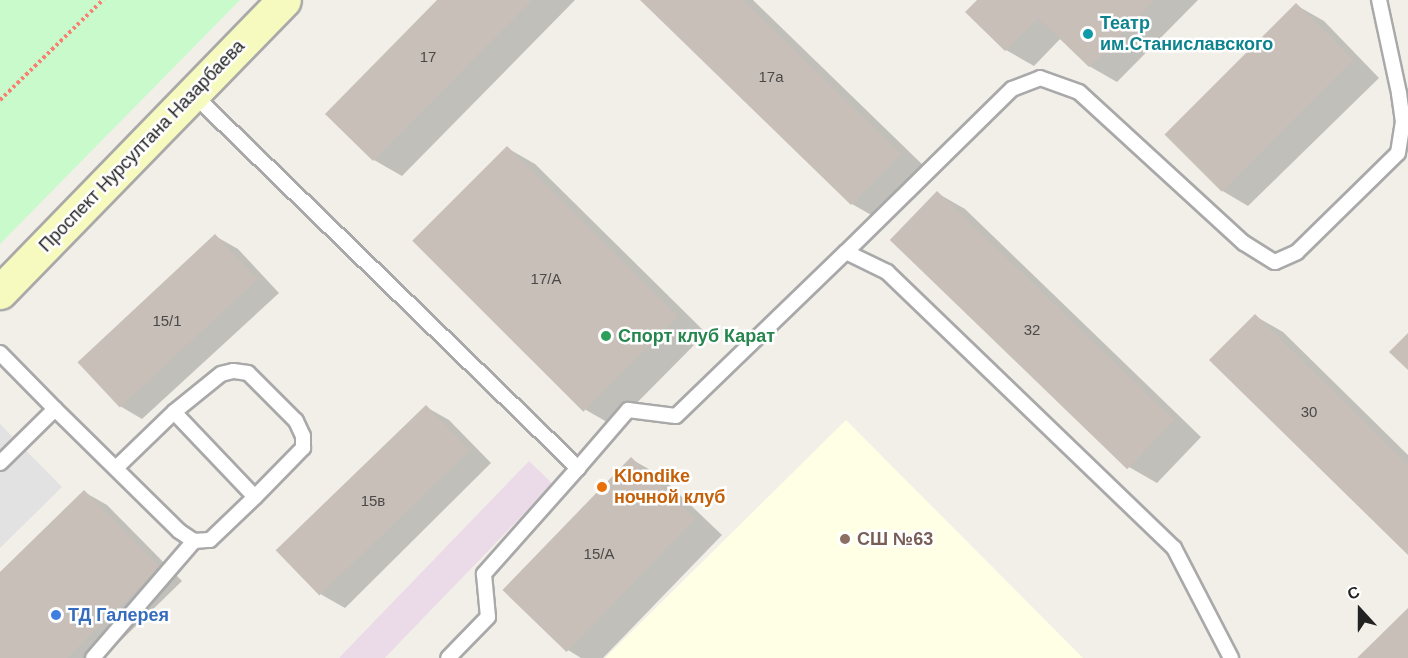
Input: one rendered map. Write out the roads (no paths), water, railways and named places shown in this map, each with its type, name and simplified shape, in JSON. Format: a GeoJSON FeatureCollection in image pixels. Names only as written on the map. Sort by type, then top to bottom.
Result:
{"type":"FeatureCollection","features":[{"type":"Feature","properties":{"kind":"main road","name":"Проспект Нурсултана Назарбаева"},"geometry":{"type":"LineString","coordinates":[[0,292],[284,0]]}},
{"type":"Feature","properties":{"kind":"lane"},"geometry":{"type":"LineString","coordinates":[[448,658],[488,617],[484,574],[628,411],[676,416],[1012,89],[1040,78],[1078,92],[1244,243],[1275,262],[1297,252],[1398,153],[1403,122],[1399,93],[1378,0]]}},
{"type":"Feature","properties":{"kind":"lane"},"geometry":{"type":"LineString","coordinates":[[193,94],[578,468]]}},
{"type":"Feature","properties":{"kind":"lane"},"geometry":{"type":"LineString","coordinates":[[846,252],[887,272],[1174,548],[1231,658]]}},
{"type":"Feature","properties":{"kind":"lane"},"geometry":{"type":"LineString","coordinates":[[0,353],[179,531],[194,541],[210,540],[303,448],[296,421],[248,373],[233,371],[221,374],[174,412],[116,468]]}},
{"type":"Feature","properties":{"kind":"lane"},"geometry":{"type":"LineString","coordinates":[[0,464],[55,409]]}},
{"type":"Feature","properties":{"kind":"lane"},"geometry":{"type":"LineString","coordinates":[[174,412],[255,497]]}},
{"type":"Feature","properties":{"kind":"lane"},"geometry":{"type":"LineString","coordinates":[[93,658],[194,541]]}},
{"type":"Feature","properties":{"kind":"place","name":"Театр им.Станиславского"},"geometry":{"type":"Point","coordinates":[1088,34]}},
{"type":"Feature","properties":{"kind":"place","name":"Спорт клуб Карат"},"geometry":{"type":"Point","coordinates":[606,336]}},
{"type":"Feature","properties":{"kind":"place","name":"Klondike ночной клуб"},"geometry":{"type":"Point","coordinates":[602,487]}},
{"type":"Feature","properties":{"kind":"place","name":"СШ №63"},"geometry":{"type":"Point","coordinates":[845,539]}},
{"type":"Feature","properties":{"kind":"place","name":"ТД Галерея"},"geometry":{"type":"Point","coordinates":[56,615]}}]}
